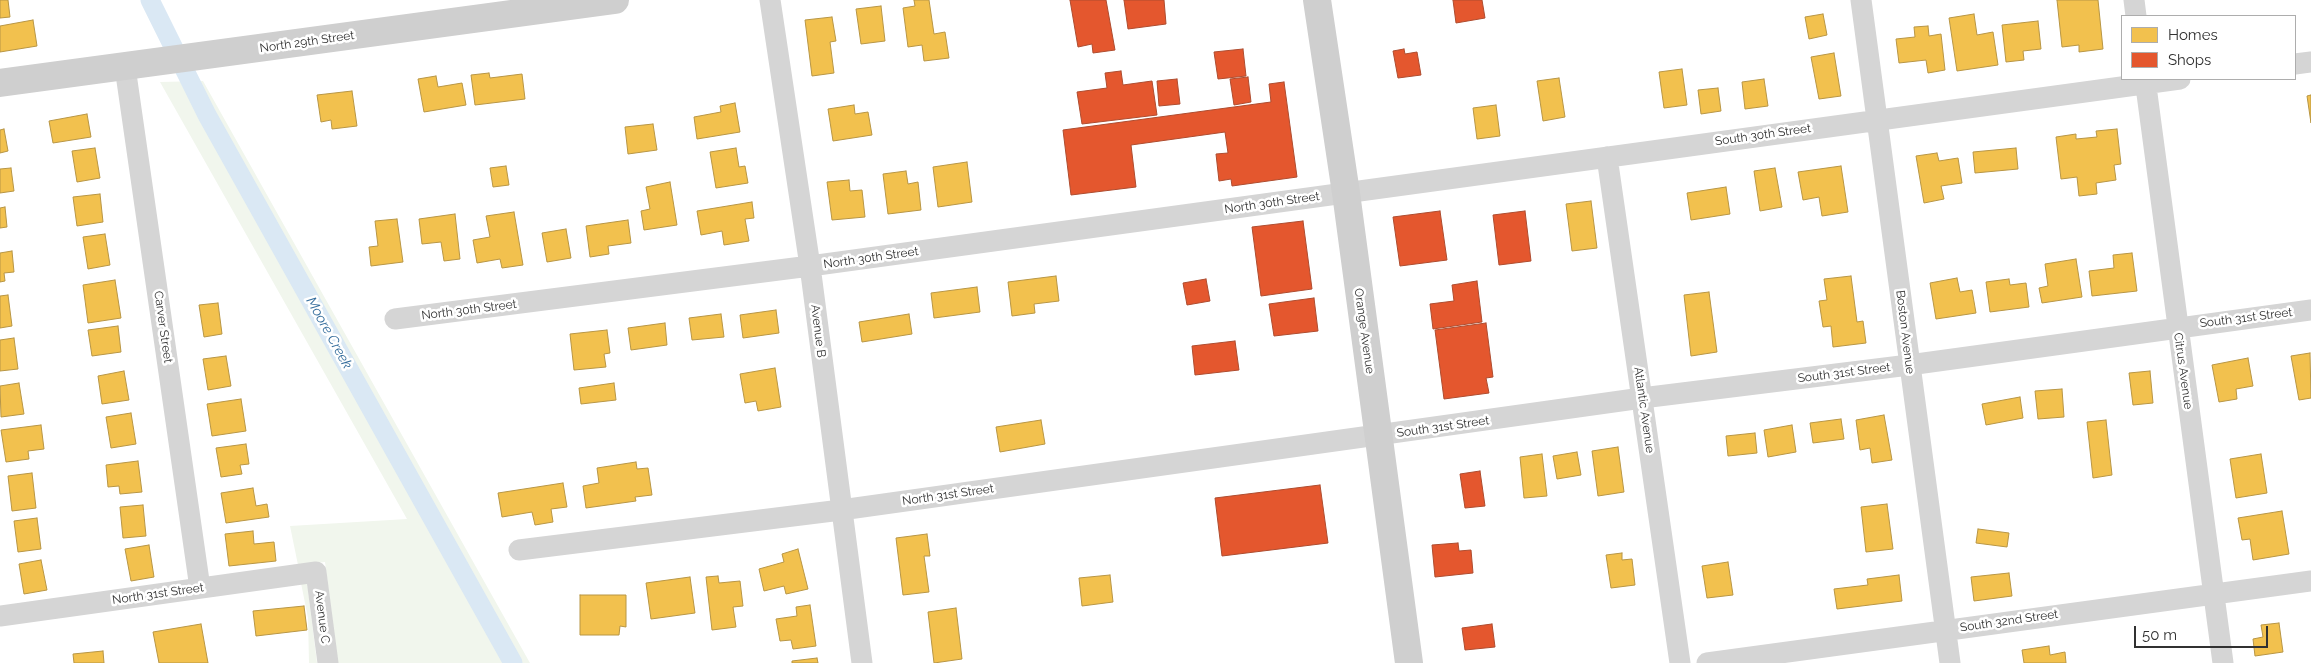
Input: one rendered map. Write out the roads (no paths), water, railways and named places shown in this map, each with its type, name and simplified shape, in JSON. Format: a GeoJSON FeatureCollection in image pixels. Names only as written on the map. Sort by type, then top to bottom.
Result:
{"type":"FeatureCollection","features":[{"type":"Feature","properties":{"kind":"main road","name":"North 29th Street"},"geometry":{"type":"LineString","coordinates":[[0,83],[615,0]]}},
{"type":"Feature","properties":{"kind":"main road","name":"Orange Avenue"},"geometry":{"type":"LineString","coordinates":[[1317,0],[1346,193],[1409,663]]}},
{"type":"Feature","properties":{"kind":"street","name":"Avenue B"},"geometry":{"type":"LineString","coordinates":[[770,0],[810,266],[862,663]]}},
{"type":"Feature","properties":{"kind":"street","name":"Boston Avenue"},"geometry":{"type":"LineString","coordinates":[[1861,0],[1950,663]]}},
{"type":"Feature","properties":{"kind":"street"},"geometry":{"type":"LineString","coordinates":[[2134,0],[2136,15]]}},
{"type":"Feature","properties":{"kind":"street"},"geometry":{"type":"LineString","coordinates":[[2296,64],[2311,62]]}},
{"type":"Feature","properties":{"kind":"street","name":"Carver Street"},"geometry":{"type":"LineString","coordinates":[[125,67],[200,588]]}},
{"type":"Feature","properties":{"kind":"street","name":"South 30th Street"},"geometry":{"type":"LineString","coordinates":[[1346,193],[2162,80]]}},
{"type":"Feature","properties":{"kind":"street","name":"Citrus Avenue"},"geometry":{"type":"LineString","coordinates":[[2145,81],[2176,327],[2223,663]]}},
{"type":"Feature","properties":{"kind":"street","name":"Atlantic Avenue"},"geometry":{"type":"LineString","coordinates":[[1608,157],[1680,663]]}},
{"type":"Feature","properties":{"kind":"street","name":"North 30th Street"},"geometry":{"type":"LineString","coordinates":[[395,319],[810,266],[1346,193]]}},
{"type":"Feature","properties":{"kind":"street","name":"South 31st Street"},"geometry":{"type":"LineString","coordinates":[[1378,436],[1642,398],[1909,365],[2311,310]]}},
{"type":"Feature","properties":{"kind":"street","name":"North 31st Street"},"geometry":{"type":"LineString","coordinates":[[519,550],[841,510],[1378,436]]}},
{"type":"Feature","properties":{"kind":"street","name":"North 31st Street"},"geometry":{"type":"LineString","coordinates":[[0,616],[316,572]]}},
{"type":"Feature","properties":{"kind":"street","name":"Avenue C"},"geometry":{"type":"LineString","coordinates":[[316,572],[328,663]]}},
{"type":"Feature","properties":{"kind":"street","name":"South 32nd Street"},"geometry":{"type":"LineString","coordinates":[[1707,663],[2311,580]]}},
{"type":"Feature","properties":{"kind":"waterway","name":"Moore Creek"},"geometry":{"type":"LineString","coordinates":[[150,0],[207,115],[513,663]]}}]}
